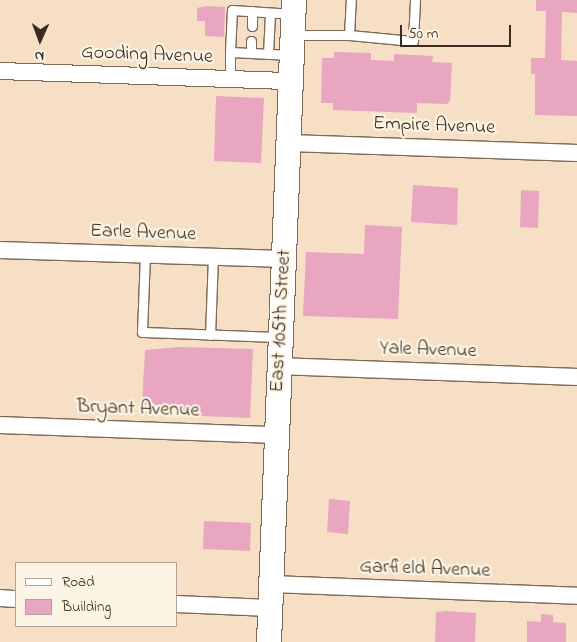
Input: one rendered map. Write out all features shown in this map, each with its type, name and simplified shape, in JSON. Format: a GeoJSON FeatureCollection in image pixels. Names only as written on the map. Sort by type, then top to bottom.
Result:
{"type":"FeatureCollection","features":[{"type":"Feature","properties":{"kind":"main road","name":"East 105th Street"},"geometry":{"type":"LineString","coordinates":[[269,642],[278,366],[285,259],[294,26]]}},
{"type":"Feature","properties":{"kind":"street","name":"Gooding Avenue"},"geometry":{"type":"LineString","coordinates":[[0,71],[292,81]]}},
{"type":"Feature","properties":{"kind":"street","name":"Empire Avenue"},"geometry":{"type":"LineString","coordinates":[[290,143],[577,153]]}},
{"type":"Feature","properties":{"kind":"street","name":"Earle Avenue"},"geometry":{"type":"LineString","coordinates":[[0,250],[285,259]]}},
{"type":"Feature","properties":{"kind":"street","name":"Yale Avenue"},"geometry":{"type":"LineString","coordinates":[[278,366],[577,377]]}},
{"type":"Feature","properties":{"kind":"street","name":"Bryant Avenue"},"geometry":{"type":"LineString","coordinates":[[0,425],[276,435]]}},
{"type":"Feature","properties":{"kind":"street","name":"Garfield Avenue"},"geometry":{"type":"LineString","coordinates":[[271,584],[577,596]]}},
{"type":"Feature","properties":{"kind":"street"},"geometry":{"type":"LineString","coordinates":[[0,598],[15,599]]}},
{"type":"Feature","properties":{"kind":"street"},"geometry":{"type":"LineString","coordinates":[[178,604],[270,608]]}},
{"type":"Feature","properties":{"kind":"lane"},"geometry":{"type":"LineString","coordinates":[[350,35],[351,0]]}},
{"type":"Feature","properties":{"kind":"lane"},"geometry":{"type":"LineString","coordinates":[[230,79],[232,10],[270,13],[294,26],[350,35],[413,41],[415,0]]}},
{"type":"Feature","properties":{"kind":"lane"},"geometry":{"type":"LineString","coordinates":[[252,11],[252,26]]}},
{"type":"Feature","properties":{"kind":"lane"},"geometry":{"type":"LineString","coordinates":[[268,54],[270,13]]}},
{"type":"Feature","properties":{"kind":"lane"},"geometry":{"type":"LineString","coordinates":[[268,54],[294,26]]}},
{"type":"Feature","properties":{"kind":"lane"},"geometry":{"type":"LineString","coordinates":[[251,41],[251,53]]}},
{"type":"Feature","properties":{"kind":"lane"},"geometry":{"type":"LineString","coordinates":[[230,52],[268,54]]}},
{"type":"Feature","properties":{"kind":"lane"},"geometry":{"type":"LineString","coordinates":[[145,254],[142,332],[280,338]]}},
{"type":"Feature","properties":{"kind":"lane"},"geometry":{"type":"LineString","coordinates":[[210,334],[213,256]]}},
{"type":"Feature","properties":{"kind":"building"},"geometry":{"type":"Polygon","coordinates":[[[536,0],[577,0],[577,13],[562,12],[561,60],[577,61],[577,116],[535,115],[535,74],[531,74],[531,58],[545,58],[546,11],[536,11],[536,0]]]}},
{"type":"Feature","properties":{"kind":"building"},"geometry":{"type":"Polygon","coordinates":[[[206,6],[225,7],[224,37],[205,36],[205,21],[197,21],[197,8],[206,6]]]}},
{"type":"Feature","properties":{"kind":"building"},"geometry":{"type":"Polygon","coordinates":[[[334,52],[371,53],[371,60],[394,61],[394,54],[433,56],[432,62],[452,63],[450,101],[447,104],[417,103],[417,113],[333,110],[333,103],[321,103],[322,58],[334,58],[334,52]]]}},
{"type":"Feature","properties":{"kind":"building"},"geometry":{"type":"Polygon","coordinates":[[[216,96],[264,98],[261,163],[214,161],[216,96]]]}},
{"type":"Feature","properties":{"kind":"building"},"geometry":{"type":"Polygon","coordinates":[[[413,185],[458,188],[457,225],[411,222],[413,185]]]}},
{"type":"Feature","properties":{"kind":"building"},"geometry":{"type":"Polygon","coordinates":[[[521,190],[539,191],[538,228],[520,227],[521,190]]]}},
{"type":"Feature","properties":{"kind":"building"},"geometry":{"type":"Polygon","coordinates":[[[365,225],[402,227],[398,319],[303,316],[306,252],[364,254],[365,225]]]}},
{"type":"Feature","properties":{"kind":"building"},"geometry":{"type":"Polygon","coordinates":[[[180,347],[253,349],[250,418],[177,415],[177,406],[142,405],[145,350],[180,347]]]}},
{"type":"Feature","properties":{"kind":"building"},"geometry":{"type":"Polygon","coordinates":[[[329,499],[350,501],[348,534],[327,532],[329,499]]]}},
{"type":"Feature","properties":{"kind":"building"},"geometry":{"type":"Polygon","coordinates":[[[204,521],[251,523],[250,551],[203,549],[204,521]]]}},
{"type":"Feature","properties":{"kind":"building"},"geometry":{"type":"Polygon","coordinates":[[[436,612],[476,613],[475,642],[435,642],[436,612]]]}},
{"type":"Feature","properties":{"kind":"building"},"geometry":{"type":"Polygon","coordinates":[[[541,614],[553,615],[553,622],[566,623],[566,642],[527,642],[527,621],[541,622],[541,614]]]}}]}
